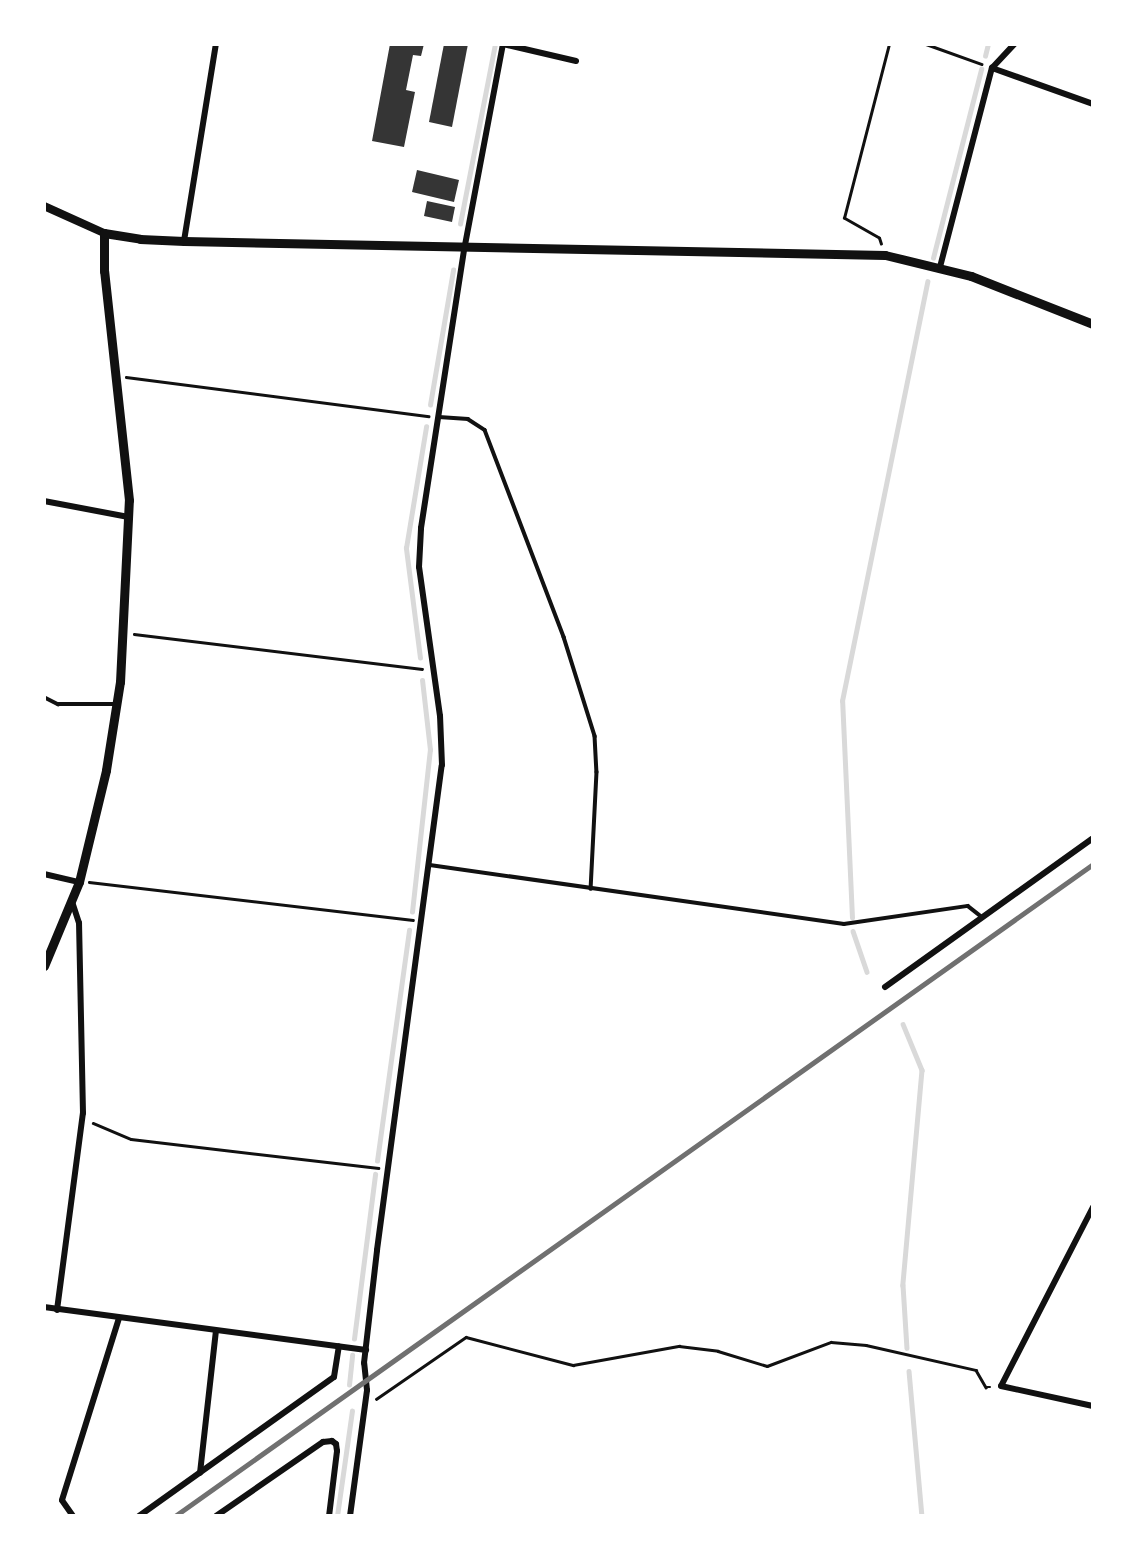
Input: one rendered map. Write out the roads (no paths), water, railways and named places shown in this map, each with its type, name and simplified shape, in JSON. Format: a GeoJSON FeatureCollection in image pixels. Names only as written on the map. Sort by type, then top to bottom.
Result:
{"type":"FeatureCollection","features":[{"type":"Feature","properties":{"kind":"main road"},"geometry":{"type":"LineString","coordinates":[[44,966],[79,882],[106,770],[117,704],[123,634],[129,517],[102,251],[104,233],[140,239],[184,241],[885,255],[940,267],[982,280],[1093,324]]}},
{"type":"Feature","properties":{"kind":"street"},"geometry":{"type":"LineString","coordinates":[[184,241],[216,44]]}},
{"type":"Feature","properties":{"kind":"street"},"geometry":{"type":"LineString","coordinates":[[350,1516],[365,1407],[366,1350],[387,1169],[442,765],[419,550],[439,417],[466,245],[503,44],[576,61]]}},
{"type":"Feature","properties":{"kind":"street"},"geometry":{"type":"LineString","coordinates":[[940,267],[992,68],[1014,44]]}},
{"type":"Feature","properties":{"kind":"street"},"geometry":{"type":"LineString","coordinates":[[992,68],[1093,104]]}},
{"type":"Feature","properties":{"kind":"street"},"geometry":{"type":"LineString","coordinates":[[44,206],[104,233]]}},
{"type":"Feature","properties":{"kind":"street"},"geometry":{"type":"LineString","coordinates":[[44,501],[129,517]]}},
{"type":"Feature","properties":{"kind":"street"},"geometry":{"type":"LineString","coordinates":[[885,987],[1093,838]]}},
{"type":"Feature","properties":{"kind":"street"},"geometry":{"type":"LineString","coordinates":[[44,874],[79,882]]}},
{"type":"Feature","properties":{"kind":"street"},"geometry":{"type":"LineString","coordinates":[[57,1310],[82,1123],[79,923],[72,902]]}},
{"type":"Feature","properties":{"kind":"street"},"geometry":{"type":"LineString","coordinates":[[1093,1208],[1001,1386],[1093,1406]]}},
{"type":"Feature","properties":{"kind":"street"},"geometry":{"type":"LineString","coordinates":[[44,1307],[366,1350]]}},
{"type":"Feature","properties":{"kind":"street"},"geometry":{"type":"LineString","coordinates":[[73,1516],[62,1500],[119,1318]]}},
{"type":"Feature","properties":{"kind":"street"},"geometry":{"type":"LineString","coordinates":[[200,1473],[216,1331]]}},
{"type":"Feature","properties":{"kind":"street"},"geometry":{"type":"LineString","coordinates":[[139,1516],[334,1377],[339,1346]]}},
{"type":"Feature","properties":{"kind":"street"},"geometry":{"type":"LineString","coordinates":[[216,1516],[226,1513],[323,1442],[331,1441],[336,1444],[337,1451],[329,1516]]}},
{"type":"Feature","properties":{"kind":"lane"},"geometry":{"type":"LineString","coordinates":[[439,417],[468,419],[485,429],[568,649],[595,736],[597,772],[591,889]]}},
{"type":"Feature","properties":{"kind":"lane"},"geometry":{"type":"LineString","coordinates":[[44,697],[58,704],[117,704]]}},
{"type":"Feature","properties":{"kind":"lane"},"geometry":{"type":"LineString","coordinates":[[430,865],[844,924],[968,906],[982,917]]}},
{"type":"Feature","properties":{"kind":"waterway"},"geometry":{"type":"LineString","coordinates":[[460,224],[495,44]]}},
{"type":"Feature","properties":{"kind":"waterway"},"geometry":{"type":"LineString","coordinates":[[985,56],[988,44]]}},
{"type":"Feature","properties":{"kind":"waterway"},"geometry":{"type":"LineString","coordinates":[[933,258],[981,69]]}},
{"type":"Feature","properties":{"kind":"waterway"},"geometry":{"type":"LineString","coordinates":[[430,405],[453,270]]}},
{"type":"Feature","properties":{"kind":"waterway"},"geometry":{"type":"LineString","coordinates":[[852,918],[842,701],[927,282]]}},
{"type":"Feature","properties":{"kind":"waterway"},"geometry":{"type":"LineString","coordinates":[[420,658],[406,548],[426,427]]}},
{"type":"Feature","properties":{"kind":"waterway"},"geometry":{"type":"LineString","coordinates":[[412,912],[430,750],[422,680]]}},
{"type":"Feature","properties":{"kind":"waterway"},"geometry":{"type":"LineString","coordinates":[[377,1161],[409,930]]}},
{"type":"Feature","properties":{"kind":"waterway"},"geometry":{"type":"LineString","coordinates":[[853,931],[867,972]]}},
{"type":"Feature","properties":{"kind":"waterway"},"geometry":{"type":"LineString","coordinates":[[903,1024],[922,1070],[903,1285],[907,1348]]}},
{"type":"Feature","properties":{"kind":"waterway"},"geometry":{"type":"LineString","coordinates":[[354,1339],[375,1174]]}},
{"type":"Feature","properties":{"kind":"waterway"},"geometry":{"type":"LineString","coordinates":[[349,1385],[352,1355]]}},
{"type":"Feature","properties":{"kind":"waterway"},"geometry":{"type":"LineString","coordinates":[[909,1371],[922,1516]]}},
{"type":"Feature","properties":{"kind":"waterway"},"geometry":{"type":"LineString","coordinates":[[337,1516],[352,1411]]}},
{"type":"Feature","properties":{"kind":"railway"},"geometry":{"type":"LineString","coordinates":[[175,1516],[1093,864]]}}]}
